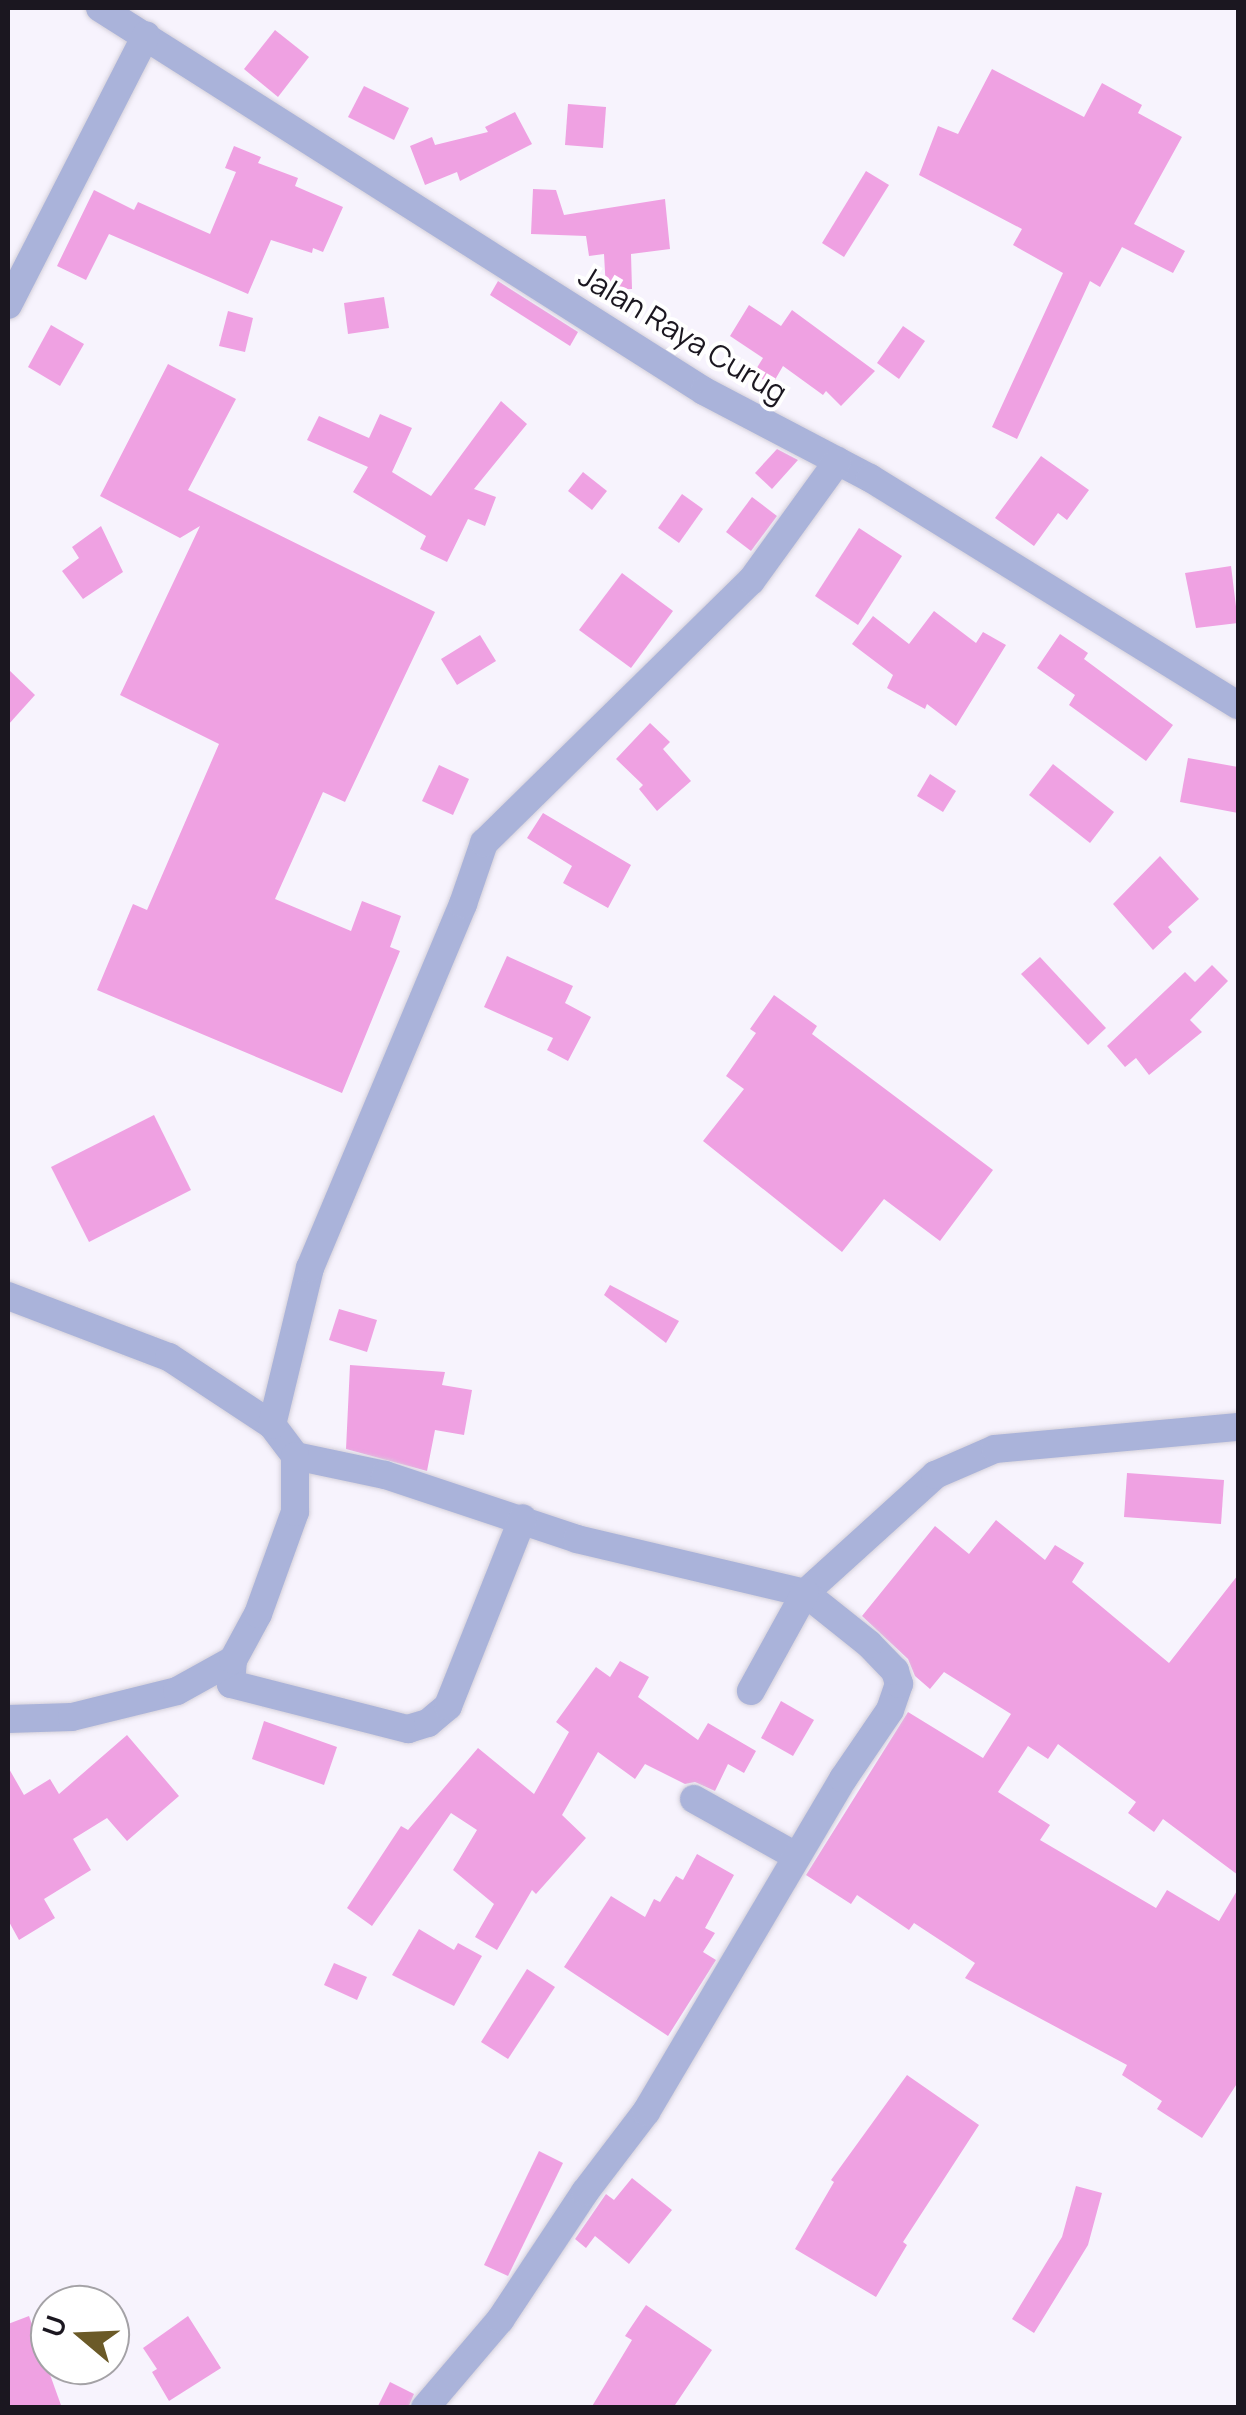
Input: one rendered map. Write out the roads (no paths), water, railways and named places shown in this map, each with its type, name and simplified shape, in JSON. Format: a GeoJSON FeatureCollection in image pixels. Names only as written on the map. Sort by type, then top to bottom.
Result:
{"type":"FeatureCollection","features":[{"type":"Feature","properties":{"kind":"street","name":"Jalan Raya Curug"},"geometry":{"type":"LineString","coordinates":[[100,8],[704,390],[838,461],[1238,706]]}},
{"type":"Feature","properties":{"kind":"street"},"geometry":{"type":"LineString","coordinates":[[8,305],[146,35]]}},
{"type":"Feature","properties":{"kind":"street"},"geometry":{"type":"LineString","coordinates":[[272,1426],[310,1268],[463,904],[484,843],[752,581],[838,461]]}},
{"type":"Feature","properties":{"kind":"street"},"geometry":{"type":"LineString","coordinates":[[8,1296],[169,1357],[272,1426],[295,1456],[295,1512],[258,1614],[233,1660],[231,1684],[408,1729],[428,1723],[448,1706],[523,1518]]}},
{"type":"Feature","properties":{"kind":"street"},"geometry":{"type":"LineString","coordinates":[[751,1691],[805,1593],[934,1475],[995,1449],[1238,1427]]}},
{"type":"Feature","properties":{"kind":"street"},"geometry":{"type":"LineString","coordinates":[[295,1456],[385,1475],[578,1539],[805,1593],[869,1644],[894,1672],[899,1684],[890,1710],[796,1856],[646,2112],[585,2192],[500,2320],[425,2408]]}},
{"type":"Feature","properties":{"kind":"street"},"geometry":{"type":"LineString","coordinates":[[8,1720],[72,1716],[177,1692],[233,1660]]}},
{"type":"Feature","properties":{"kind":"street"},"geometry":{"type":"LineString","coordinates":[[694,1799],[796,1856]]}}]}
